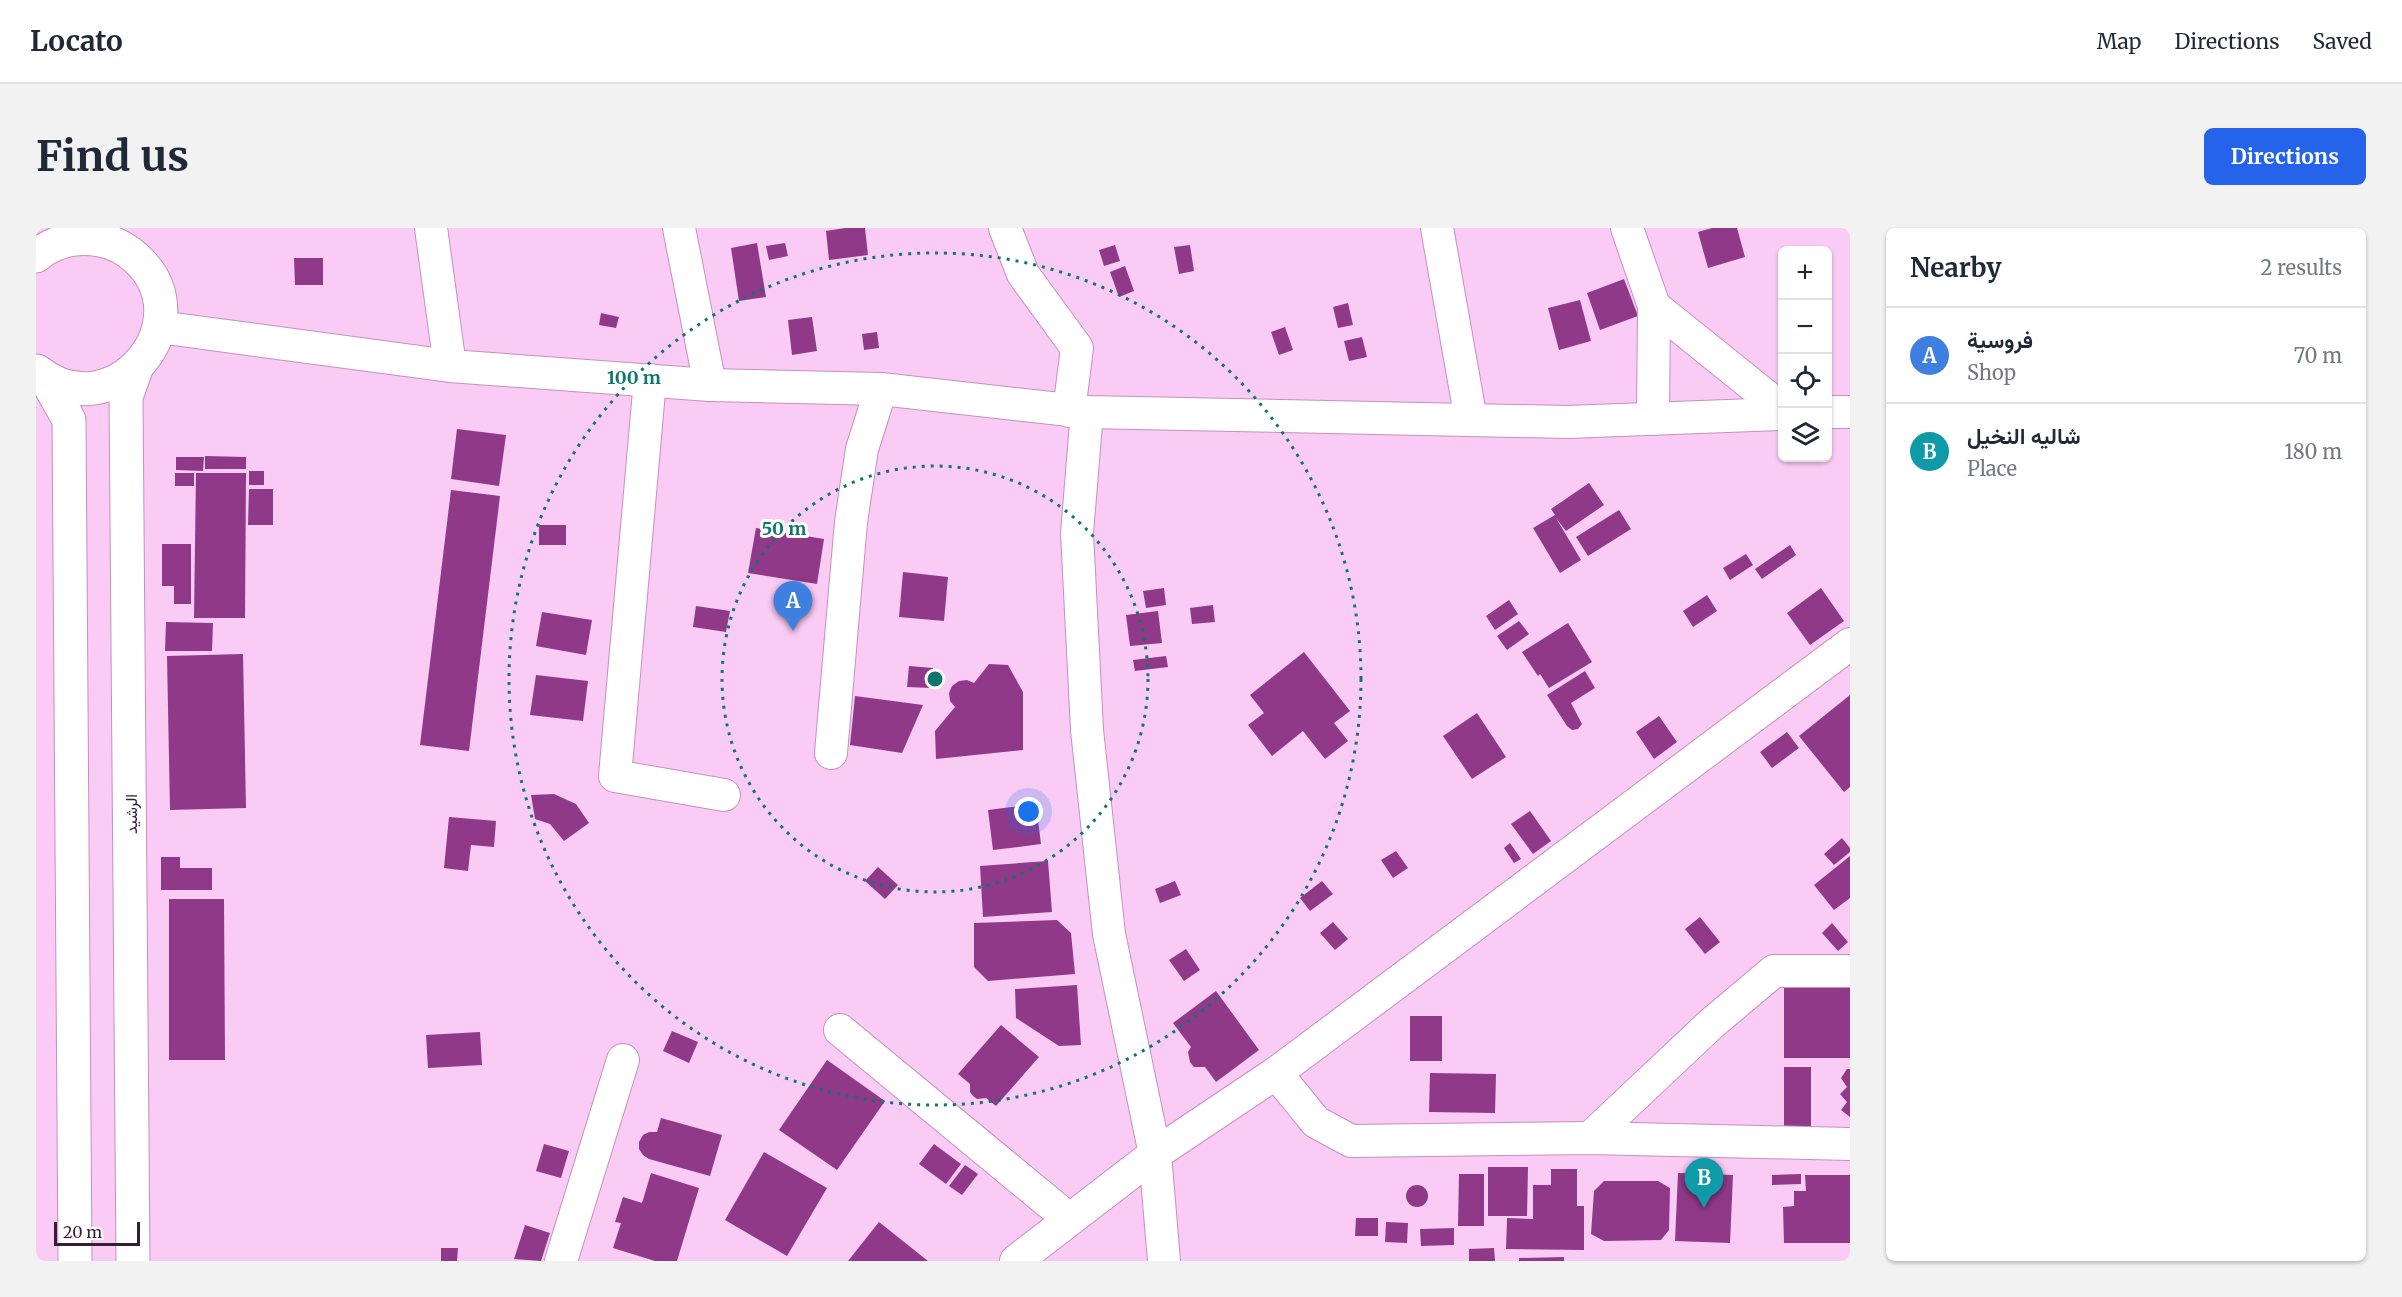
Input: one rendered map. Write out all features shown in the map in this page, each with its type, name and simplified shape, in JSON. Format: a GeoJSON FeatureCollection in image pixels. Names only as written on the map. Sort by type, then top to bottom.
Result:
{"type":"FeatureCollection","features":[{"type":"Feature","properties":{"kind":"main road"},"geometry":{"type":"LineString","coordinates":[[40,245],[105,234],[143,265],[154,283],[160,304],[159,327],[151,349],[136,369],[120,380],[93,388],[64,387],[41,375]]}},
{"type":"Feature","properties":{"kind":"main road","name":"الرشيد"},"geometry":{"type":"LineString","coordinates":[[133,1261],[126,397],[136,369]]}},
{"type":"Feature","properties":{"kind":"main road"},"geometry":{"type":"LineString","coordinates":[[41,375],[69,420],[75,1261]]}},
{"type":"Feature","properties":{"kind":"street"},"geometry":{"type":"LineString","coordinates":[[431,228],[450,366]]}},
{"type":"Feature","properties":{"kind":"street"},"geometry":{"type":"LineString","coordinates":[[679,228],[710,385]]}},
{"type":"Feature","properties":{"kind":"street"},"geometry":{"type":"LineString","coordinates":[[1005,228],[1023,274],[1077,348],[1077,533],[1087,730],[1108,934],[1155,1154],[1164,1261]]}},
{"type":"Feature","properties":{"kind":"street"},"geometry":{"type":"LineString","coordinates":[[1437,228],[1471,420]]}},
{"type":"Feature","properties":{"kind":"street"},"geometry":{"type":"LineString","coordinates":[[1627,228],[1654,306],[1653,419]]}},
{"type":"Feature","properties":{"kind":"street"},"geometry":{"type":"LineString","coordinates":[[1654,306],[1781,408]]}},
{"type":"Feature","properties":{"kind":"street"},"geometry":{"type":"LineString","coordinates":[[159,327],[450,366],[710,385],[881,389],[1078,412],[1568,422],[1778,414]]}},
{"type":"Feature","properties":{"kind":"street"},"geometry":{"type":"LineString","coordinates":[[650,380],[615,776],[724,795]]}},
{"type":"Feature","properties":{"kind":"street"},"geometry":{"type":"LineString","coordinates":[[831,753],[851,522],[862,449],[881,389]]}},
{"type":"Feature","properties":{"kind":"street"},"geometry":{"type":"LineString","coordinates":[[1832,412],[1850,412]]}},
{"type":"Feature","properties":{"kind":"street"},"geometry":{"type":"LineString","coordinates":[[1016,1261],[1155,1154],[1276,1073],[1850,644]]}},
{"type":"Feature","properties":{"kind":"street"},"geometry":{"type":"LineString","coordinates":[[1590,1138],[1711,1024],[1774,971],[1850,971]]}},
{"type":"Feature","properties":{"kind":"street"},"geometry":{"type":"LineString","coordinates":[[840,1030],[1069,1219]]}},
{"type":"Feature","properties":{"kind":"street"},"geometry":{"type":"LineString","coordinates":[[561,1261],[623,1060]]}},
{"type":"Feature","properties":{"kind":"street"},"geometry":{"type":"LineString","coordinates":[[1276,1073],[1316,1122],[1351,1141],[1590,1138],[1850,1144]]}},
{"type":"Feature","properties":{"kind":"building"},"geometry":{"type":"Polygon","coordinates":[[[865,228],[868,255],[829,260],[826,231],[865,228]]]}},
{"type":"Feature","properties":{"kind":"building"},"geometry":{"type":"Polygon","coordinates":[[[1712,228],[1737,228],[1745,257],[1708,268],[1698,232],[1712,228]]]}},
{"type":"Feature","properties":{"kind":"building"},"geometry":{"type":"Polygon","coordinates":[[[757,243],[766,297],[739,301],[731,248],[757,243]]]}},
{"type":"Feature","properties":{"kind":"building"},"geometry":{"type":"Polygon","coordinates":[[[785,243],[788,256],[769,260],[766,246],[785,243]]]}},
{"type":"Feature","properties":{"kind":"building"},"geometry":{"type":"Polygon","coordinates":[[[1115,245],[1120,261],[1104,266],[1099,250],[1115,245]]]}},
{"type":"Feature","properties":{"kind":"building"},"geometry":{"type":"Polygon","coordinates":[[[1190,245],[1194,271],[1179,274],[1174,247],[1190,245]]]}},
{"type":"Feature","properties":{"kind":"building"},"geometry":{"type":"Polygon","coordinates":[[[294,258],[323,258],[323,285],[295,285],[294,258]]]}},
{"type":"Feature","properties":{"kind":"building"},"geometry":{"type":"Polygon","coordinates":[[[1125,266],[1134,291],[1119,297],[1110,272],[1125,266]]]}},
{"type":"Feature","properties":{"kind":"building"},"geometry":{"type":"Polygon","coordinates":[[[1624,279],[1638,316],[1600,330],[1587,293],[1624,279]]]}},
{"type":"Feature","properties":{"kind":"building"},"geometry":{"type":"Polygon","coordinates":[[[1580,300],[1591,341],[1559,350],[1548,308],[1580,300]]]}},
{"type":"Feature","properties":{"kind":"building"},"geometry":{"type":"Polygon","coordinates":[[[1348,303],[1353,325],[1338,328],[1333,307],[1348,303]]]}},
{"type":"Feature","properties":{"kind":"building"},"geometry":{"type":"Polygon","coordinates":[[[601,313],[619,317],[616,328],[599,325],[601,313]]]}},
{"type":"Feature","properties":{"kind":"building"},"geometry":{"type":"Polygon","coordinates":[[[812,317],[817,351],[792,355],[788,320],[812,317]]]}},
{"type":"Feature","properties":{"kind":"building"},"geometry":{"type":"Polygon","coordinates":[[[1285,327],[1293,350],[1279,355],[1271,332],[1285,327]]]}},
{"type":"Feature","properties":{"kind":"building"},"geometry":{"type":"Polygon","coordinates":[[[877,332],[879,348],[864,350],[862,334],[877,332]]]}},
{"type":"Feature","properties":{"kind":"building"},"geometry":{"type":"Polygon","coordinates":[[[1362,337],[1367,357],[1349,361],[1344,341],[1362,337]]]}},
{"type":"Feature","properties":{"kind":"building"},"geometry":{"type":"Polygon","coordinates":[[[457,429],[506,435],[499,486],[451,479],[457,429]]]}},
{"type":"Feature","properties":{"kind":"building"},"geometry":{"type":"Polygon","coordinates":[[[205,456],[246,457],[246,469],[205,469],[205,456]]]}},
{"type":"Feature","properties":{"kind":"building"},"geometry":{"type":"Polygon","coordinates":[[[176,457],[204,457],[203,471],[176,470],[176,457]]]}},
{"type":"Feature","properties":{"kind":"building"},"geometry":{"type":"Polygon","coordinates":[[[249,471],[264,471],[264,485],[249,485],[249,471]]]}},
{"type":"Feature","properties":{"kind":"building"},"geometry":{"type":"Polygon","coordinates":[[[175,473],[194,473],[194,486],[175,486],[175,473]]]}},
{"type":"Feature","properties":{"kind":"building"},"geometry":{"type":"Polygon","coordinates":[[[196,473],[246,473],[245,618],[194,618],[196,473]]]}},
{"type":"Feature","properties":{"kind":"building"},"geometry":{"type":"Polygon","coordinates":[[[1589,483],[1604,505],[1566,531],[1556,518],[1581,560],[1560,573],[1533,528],[1555,515],[1551,509],[1589,483]]]}},
{"type":"Feature","properties":{"kind":"building"},"geometry":{"type":"Polygon","coordinates":[[[249,489],[273,489],[273,525],[248,525],[249,489]]]}},
{"type":"Feature","properties":{"kind":"building"},"geometry":{"type":"Polygon","coordinates":[[[451,490],[500,496],[469,751],[420,745],[451,490]]]}},
{"type":"Feature","properties":{"kind":"building"},"geometry":{"type":"Polygon","coordinates":[[[1619,510],[1631,529],[1588,556],[1576,537],[1619,510]]]}},
{"type":"Feature","properties":{"kind":"building"},"geometry":{"type":"Polygon","coordinates":[[[539,525],[566,525],[566,545],[539,545],[539,525]]]}},
{"type":"Feature","properties":{"kind":"building"},"geometry":{"type":"Polygon","coordinates":[[[756,528],[824,539],[817,584],[748,573],[756,528]]]}},
{"type":"Feature","properties":{"kind":"building"},"geometry":{"type":"Polygon","coordinates":[[[162,544],[191,544],[191,604],[174,604],[174,586],[162,586],[162,544]]]}},
{"type":"Feature","properties":{"kind":"building"},"geometry":{"type":"Polygon","coordinates":[[[1790,545],[1796,555],[1762,579],[1755,569],[1790,545]]]}},
{"type":"Feature","properties":{"kind":"building"},"geometry":{"type":"Polygon","coordinates":[[[1746,554],[1753,565],[1730,580],[1723,568],[1746,554]]]}},
{"type":"Feature","properties":{"kind":"building"},"geometry":{"type":"Polygon","coordinates":[[[903,572],[948,577],[944,621],[899,617],[903,572]]]}},
{"type":"Feature","properties":{"kind":"building"},"geometry":{"type":"Polygon","coordinates":[[[1164,588],[1166,605],[1146,608],[1143,591],[1164,588]]]}},
{"type":"Feature","properties":{"kind":"building"},"geometry":{"type":"Polygon","coordinates":[[[1821,588],[1844,621],[1810,645],[1787,613],[1821,588]]]}},
{"type":"Feature","properties":{"kind":"building"},"geometry":{"type":"Polygon","coordinates":[[[1707,595],[1717,611],[1693,627],[1683,611],[1707,595]]]}},
{"type":"Feature","properties":{"kind":"building"},"geometry":{"type":"Polygon","coordinates":[[[1509,600],[1518,614],[1495,630],[1486,616],[1509,600]]]}},
{"type":"Feature","properties":{"kind":"building"},"geometry":{"type":"Polygon","coordinates":[[[1213,605],[1215,622],[1192,624],[1190,608],[1213,605]]]}},
{"type":"Feature","properties":{"kind":"building"},"geometry":{"type":"Polygon","coordinates":[[[696,606],[730,611],[726,632],[693,627],[696,606]]]}},
{"type":"Feature","properties":{"kind":"building"},"geometry":{"type":"Polygon","coordinates":[[[1158,611],[1162,643],[1130,646],[1126,615],[1158,611]]]}},
{"type":"Feature","properties":{"kind":"building"},"geometry":{"type":"Polygon","coordinates":[[[542,612],[592,620],[586,655],[536,646],[542,612]]]}},
{"type":"Feature","properties":{"kind":"building"},"geometry":{"type":"Polygon","coordinates":[[[1519,621],[1529,634],[1507,650],[1497,636],[1519,621]]]}},
{"type":"Feature","properties":{"kind":"building"},"geometry":{"type":"Polygon","coordinates":[[[166,622],[213,623],[212,651],[165,651],[166,622]]]}},
{"type":"Feature","properties":{"kind":"building"},"geometry":{"type":"Polygon","coordinates":[[[1568,623],[1592,662],[1549,688],[1522,652],[1568,623]]]}},
{"type":"Feature","properties":{"kind":"building"},"geometry":{"type":"Polygon","coordinates":[[[1304,652],[1350,711],[1334,723],[1348,741],[1325,759],[1303,731],[1272,756],[1248,725],[1264,713],[1250,695],[1304,652]]]}},
{"type":"Feature","properties":{"kind":"building"},"geometry":{"type":"Polygon","coordinates":[[[243,654],[246,808],[170,810],[167,656],[243,654]]]}},
{"type":"Feature","properties":{"kind":"building"},"geometry":{"type":"Polygon","coordinates":[[[1166,656],[1168,667],[1135,671],[1133,660],[1166,656]]]}},
{"type":"Feature","properties":{"kind":"building"},"geometry":{"type":"Polygon","coordinates":[[[989,664],[1008,665],[1023,692],[1023,750],[936,759],[935,731],[955,707],[950,701],[949,693],[952,686],[959,681],[967,680],[974,683],[989,664]]]}},
{"type":"Feature","properties":{"kind":"building"},"geometry":{"type":"Polygon","coordinates":[[[909,666],[933,668],[932,688],[907,687],[909,666]]]}},
{"type":"Feature","properties":{"kind":"building"},"geometry":{"type":"Polygon","coordinates":[[[1585,671],[1595,688],[1571,703],[1582,724],[1578,729],[1572,730],[1547,695],[1585,671]]]}},
{"type":"Feature","properties":{"kind":"building"},"geometry":{"type":"Polygon","coordinates":[[[536,675],[588,681],[583,721],[530,715],[536,675]]]}},
{"type":"Feature","properties":{"kind":"building"},"geometry":{"type":"Polygon","coordinates":[[[1850,695],[1850,787],[1844,792],[1799,736],[1850,695]]]}},
{"type":"Feature","properties":{"kind":"building"},"geometry":{"type":"Polygon","coordinates":[[[855,696],[923,705],[902,753],[850,745],[855,696]]]}},
{"type":"Feature","properties":{"kind":"building"},"geometry":{"type":"Polygon","coordinates":[[[1477,713],[1506,757],[1472,779],[1443,736],[1477,713]]]}},
{"type":"Feature","properties":{"kind":"building"},"geometry":{"type":"Polygon","coordinates":[[[1659,716],[1677,742],[1654,759],[1636,732],[1659,716]]]}},
{"type":"Feature","properties":{"kind":"building"},"geometry":{"type":"Polygon","coordinates":[[[1787,732],[1799,748],[1772,768],[1760,752],[1787,732]]]}},
{"type":"Feature","properties":{"kind":"building"},"geometry":{"type":"Polygon","coordinates":[[[554,794],[576,804],[589,823],[564,841],[550,824],[535,819],[531,795],[554,794]]]}},
{"type":"Feature","properties":{"kind":"building"},"geometry":{"type":"Polygon","coordinates":[[[1036,804],[1041,844],[993,850],[988,810],[1036,804]]]}},
{"type":"Feature","properties":{"kind":"building"},"geometry":{"type":"Polygon","coordinates":[[[1530,811],[1551,841],[1533,854],[1511,824],[1530,811]]]}},
{"type":"Feature","properties":{"kind":"building"},"geometry":{"type":"Polygon","coordinates":[[[449,817],[496,821],[494,847],[471,845],[468,871],[444,868],[449,817]]]}},
{"type":"Feature","properties":{"kind":"building"},"geometry":{"type":"Polygon","coordinates":[[[1842,838],[1850,848],[1850,852],[1834,865],[1824,854],[1842,838]]]}},
{"type":"Feature","properties":{"kind":"building"},"geometry":{"type":"Polygon","coordinates":[[[1510,843],[1521,859],[1514,863],[1504,848],[1510,843]]]}},
{"type":"Feature","properties":{"kind":"building"},"geometry":{"type":"Polygon","coordinates":[[[1396,851],[1408,868],[1393,878],[1381,860],[1396,851]]]}},
{"type":"Feature","properties":{"kind":"building"},"geometry":{"type":"Polygon","coordinates":[[[1850,856],[1850,898],[1834,910],[1814,885],[1850,856]]]}},
{"type":"Feature","properties":{"kind":"building"},"geometry":{"type":"Polygon","coordinates":[[[161,857],[180,857],[180,868],[212,868],[212,890],[161,890],[161,857]]]}},
{"type":"Feature","properties":{"kind":"building"},"geometry":{"type":"Polygon","coordinates":[[[1048,861],[1052,912],[983,917],[980,866],[1048,861]]]}},
{"type":"Feature","properties":{"kind":"building"},"geometry":{"type":"Polygon","coordinates":[[[878,867],[898,885],[885,899],[865,881],[878,867]]]}},
{"type":"Feature","properties":{"kind":"building"},"geometry":{"type":"Polygon","coordinates":[[[1175,881],[1181,895],[1160,903],[1155,889],[1175,881]]]}},
{"type":"Feature","properties":{"kind":"building"},"geometry":{"type":"Polygon","coordinates":[[[1322,881],[1333,894],[1310,911],[1300,898],[1322,881]]]}},
{"type":"Feature","properties":{"kind":"building"},"geometry":{"type":"Polygon","coordinates":[[[169,899],[224,899],[225,1060],[169,1060],[169,899]]]}},
{"type":"Feature","properties":{"kind":"building"},"geometry":{"type":"Polygon","coordinates":[[[1700,917],[1720,942],[1705,954],[1685,929],[1700,917]]]}},
{"type":"Feature","properties":{"kind":"building"},"geometry":{"type":"Polygon","coordinates":[[[1057,920],[1071,933],[1075,974],[988,981],[974,967],[974,923],[1057,920]]]}},
{"type":"Feature","properties":{"kind":"building"},"geometry":{"type":"Polygon","coordinates":[[[1333,922],[1348,939],[1335,950],[1320,933],[1333,922]]]}},
{"type":"Feature","properties":{"kind":"building"},"geometry":{"type":"Polygon","coordinates":[[[1832,923],[1848,942],[1838,951],[1822,933],[1832,923]]]}},
{"type":"Feature","properties":{"kind":"building"},"geometry":{"type":"Polygon","coordinates":[[[1186,949],[1200,970],[1184,981],[1169,960],[1186,949]]]}},
{"type":"Feature","properties":{"kind":"building"},"geometry":{"type":"Polygon","coordinates":[[[1077,985],[1081,1045],[1059,1046],[1016,1018],[1015,989],[1077,985]]]}},
{"type":"Feature","properties":{"kind":"building"},"geometry":{"type":"Polygon","coordinates":[[[1784,987],[1850,987],[1850,1058],[1784,1058],[1784,987]]]}},
{"type":"Feature","properties":{"kind":"building"},"geometry":{"type":"Polygon","coordinates":[[[1216,991],[1259,1050],[1216,1082],[1205,1067],[1194,1067],[1190,1062],[1188,1052],[1191,1047],[1173,1023],[1216,991]]]}},
{"type":"Feature","properties":{"kind":"building"},"geometry":{"type":"Polygon","coordinates":[[[1410,1016],[1442,1016],[1442,1061],[1410,1061],[1410,1016]]]}},
{"type":"Feature","properties":{"kind":"building"},"geometry":{"type":"Polygon","coordinates":[[[1001,1025],[1039,1057],[996,1106],[986,1098],[977,1099],[973,1096],[970,1092],[970,1084],[958,1074],[1001,1025]]]}},
{"type":"Feature","properties":{"kind":"building"},"geometry":{"type":"Polygon","coordinates":[[[672,1031],[698,1042],[689,1063],[663,1051],[672,1031]]]}},
{"type":"Feature","properties":{"kind":"building"},"geometry":{"type":"Polygon","coordinates":[[[480,1032],[482,1065],[428,1068],[426,1035],[480,1032]]]}},
{"type":"Feature","properties":{"kind":"building"},"geometry":{"type":"Polygon","coordinates":[[[827,1060],[885,1101],[837,1170],[779,1130],[827,1060]]]}},
{"type":"Feature","properties":{"kind":"building"},"geometry":{"type":"Polygon","coordinates":[[[1784,1067],[1811,1067],[1811,1131],[1784,1131],[1784,1067]]]}},
{"type":"Feature","properties":{"kind":"building"},"geometry":{"type":"Polygon","coordinates":[[[1847,1069],[1850,1069],[1850,1117],[1841,1110],[1847,1102],[1840,1094],[1847,1087],[1841,1078],[1847,1069]]]}},
{"type":"Feature","properties":{"kind":"building"},"geometry":{"type":"Polygon","coordinates":[[[1430,1073],[1496,1074],[1495,1113],[1429,1112],[1430,1073]]]}},
{"type":"Feature","properties":{"kind":"building"},"geometry":{"type":"Polygon","coordinates":[[[661,1118],[722,1135],[710,1176],[649,1159],[643,1155],[639,1149],[639,1142],[643,1135],[657,1132],[661,1118]]]}},
{"type":"Feature","properties":{"kind":"building"},"geometry":{"type":"Polygon","coordinates":[[[544,1144],[569,1151],[561,1178],[536,1171],[544,1144]]]}},
{"type":"Feature","properties":{"kind":"building"},"geometry":{"type":"Polygon","coordinates":[[[934,1144],[961,1164],[946,1184],[919,1164],[934,1144]]]}},
{"type":"Feature","properties":{"kind":"building"},"geometry":{"type":"Polygon","coordinates":[[[764,1152],[827,1188],[787,1256],[725,1220],[764,1152]]]}},
{"type":"Feature","properties":{"kind":"building"},"geometry":{"type":"Polygon","coordinates":[[[965,1165],[978,1174],[962,1195],[949,1186],[965,1165]]]}},
{"type":"Feature","properties":{"kind":"building"},"geometry":{"type":"Polygon","coordinates":[[[1488,1167],[1528,1167],[1527,1216],[1488,1216],[1488,1167]]]}},
{"type":"Feature","properties":{"kind":"building"},"geometry":{"type":"Polygon","coordinates":[[[1551,1169],[1577,1169],[1577,1206],[1584,1206],[1584,1250],[1506,1249],[1507,1218],[1533,1219],[1533,1185],[1551,1185],[1551,1169]]]}},
{"type":"Feature","properties":{"kind":"building"},"geometry":{"type":"Polygon","coordinates":[[[651,1173],[699,1188],[677,1261],[655,1261],[613,1248],[621,1223],[615,1222],[623,1197],[642,1203],[651,1173]]]}},
{"type":"Feature","properties":{"kind":"building"},"geometry":{"type":"Polygon","coordinates":[[[1678,1173],[1733,1175],[1730,1243],[1675,1241],[1678,1173]]]}},
{"type":"Feature","properties":{"kind":"building"},"geometry":{"type":"Polygon","coordinates":[[[1459,1174],[1484,1174],[1484,1226],[1458,1226],[1459,1174]]]}},
{"type":"Feature","properties":{"kind":"building"},"geometry":{"type":"Polygon","coordinates":[[[1801,1174],[1801,1184],[1772,1185],[1772,1175],[1801,1174]]]}},
{"type":"Feature","properties":{"kind":"building"},"geometry":{"type":"Polygon","coordinates":[[[1805,1175],[1850,1175],[1850,1243],[1784,1243],[1783,1207],[1794,1206],[1794,1191],[1806,1191],[1805,1175]]]}},
{"type":"Feature","properties":{"kind":"building"},"geometry":{"type":"Polygon","coordinates":[[[1604,1181],[1658,1181],[1670,1188],[1669,1230],[1661,1240],[1604,1241],[1591,1234],[1594,1191],[1604,1181]]]}},
{"type":"Feature","properties":{"kind":"building"},"geometry":{"type":"Polygon","coordinates":[[[1417,1185],[1427,1192],[1428,1196],[1421,1206],[1417,1207],[1407,1200],[1406,1196],[1413,1186],[1417,1185]]]}},
{"type":"Feature","properties":{"kind":"building"},"geometry":{"type":"Polygon","coordinates":[[[1356,1218],[1378,1218],[1378,1236],[1355,1236],[1356,1218]]]}},
{"type":"Feature","properties":{"kind":"building"},"geometry":{"type":"Polygon","coordinates":[[[879,1222],[928,1261],[848,1261],[879,1222]]]}},
{"type":"Feature","properties":{"kind":"building"},"geometry":{"type":"Polygon","coordinates":[[[1386,1222],[1408,1223],[1407,1243],[1385,1242],[1386,1222]]]}},
{"type":"Feature","properties":{"kind":"building"},"geometry":{"type":"Polygon","coordinates":[[[525,1225],[550,1233],[541,1261],[514,1259],[525,1225]]]}},
{"type":"Feature","properties":{"kind":"building"},"geometry":{"type":"Polygon","coordinates":[[[1454,1228],[1454,1245],[1421,1246],[1420,1229],[1454,1228]]]}},
{"type":"Feature","properties":{"kind":"building"},"geometry":{"type":"Polygon","coordinates":[[[441,1248],[458,1248],[457,1261],[441,1261],[441,1248]]]}},
{"type":"Feature","properties":{"kind":"building"},"geometry":{"type":"Polygon","coordinates":[[[1494,1248],[1495,1261],[1469,1261],[1469,1249],[1494,1248]]]}},
{"type":"Feature","properties":{"kind":"building"},"geometry":{"type":"Polygon","coordinates":[[[1564,1257],[1564,1261],[1519,1261],[1519,1258],[1564,1257]]]}},
{"type":"Feature","properties":{"kind":"place","name":"فروسية"},"geometry":{"type":"Point","coordinates":[793,631]}},
{"type":"Feature","properties":{"kind":"place","name":"شاليه النخيل"},"geometry":{"type":"Point","coordinates":[1704,1208]}}]}
